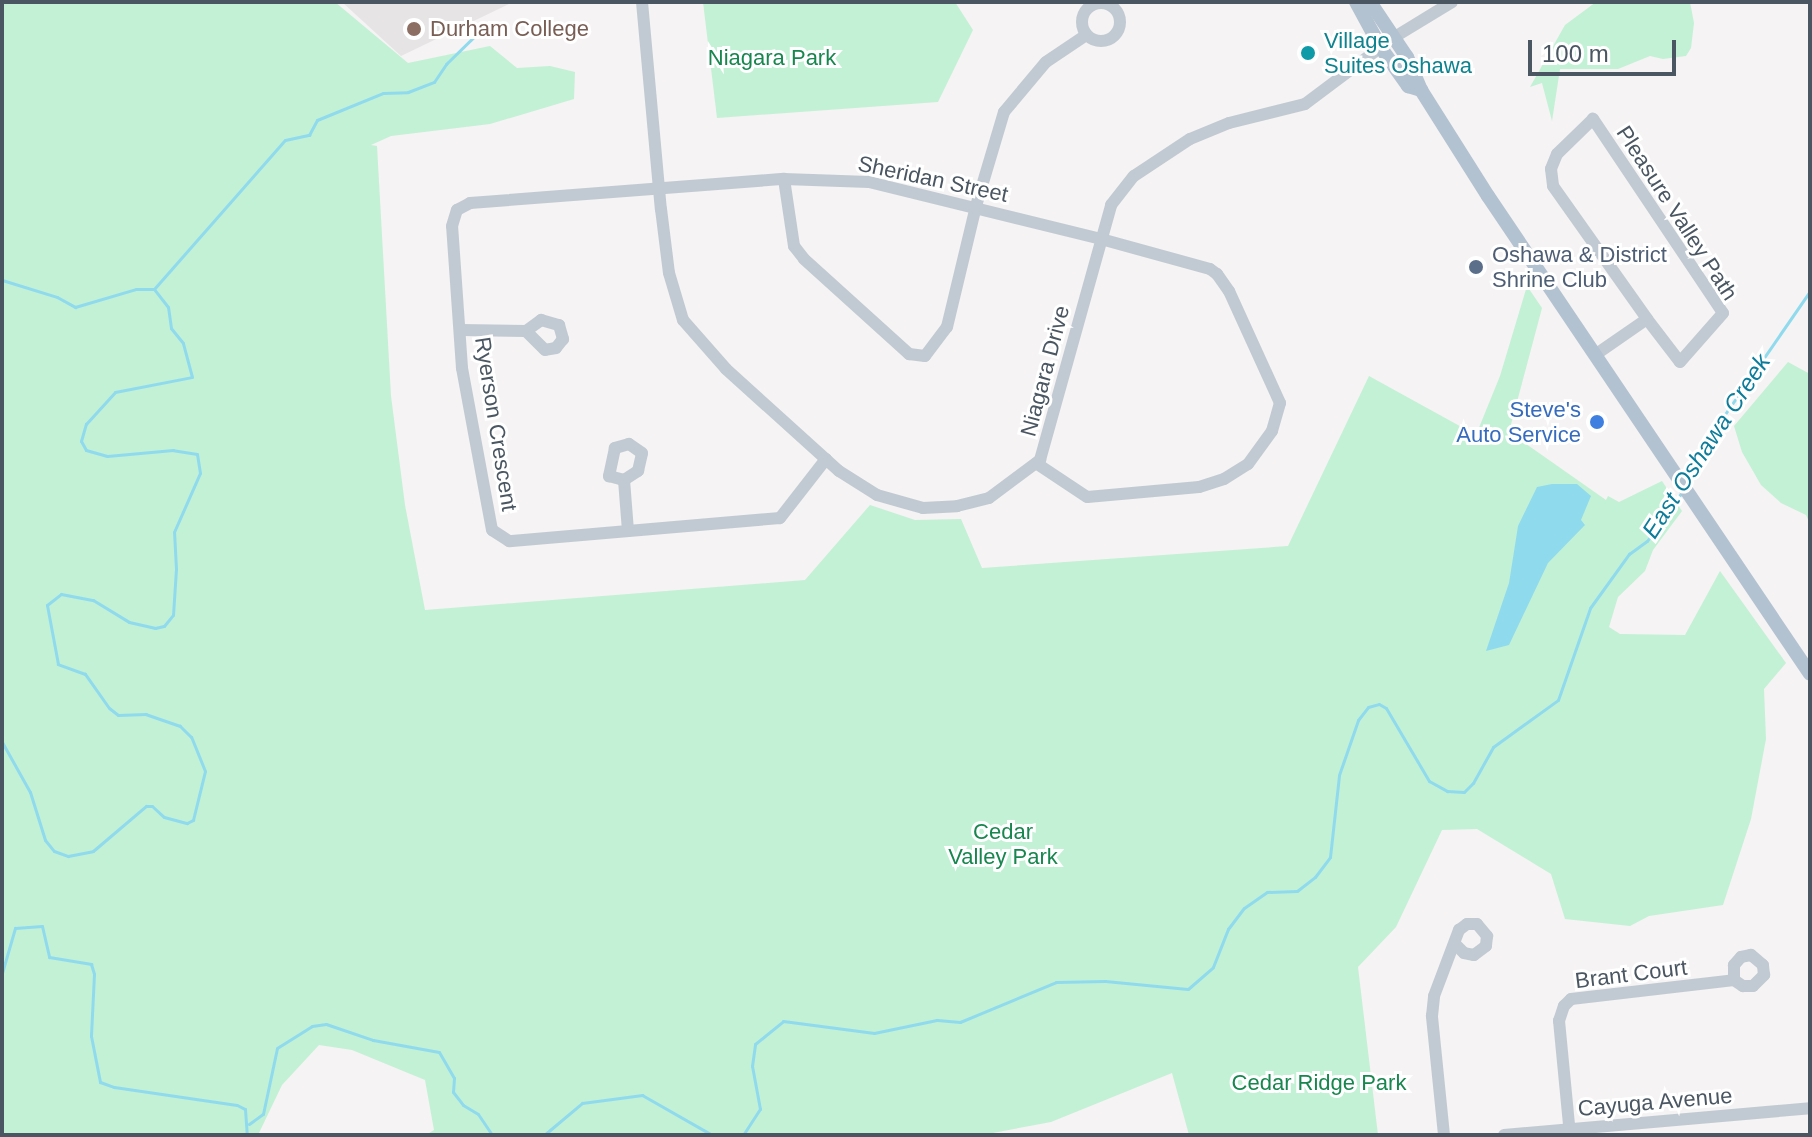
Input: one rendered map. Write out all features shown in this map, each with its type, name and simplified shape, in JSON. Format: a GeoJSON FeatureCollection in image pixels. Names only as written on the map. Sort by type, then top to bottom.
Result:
{"type":"FeatureCollection","features":[{"type":"Feature","properties":{"kind":"main road"},"geometry":{"type":"LineString","coordinates":[[1356,2],[1381,48],[1408,86],[1421,90]]}},
{"type":"Feature","properties":{"kind":"main road"},"geometry":{"type":"LineString","coordinates":[[1370,2],[1418,76],[1421,90],[1810,674]]}},
{"type":"Feature","properties":{"kind":"street","name":"Niagara Drive"},"geometry":{"type":"LineString","coordinates":[[642,2],[669,273],[683,320],[726,369],[826,459],[877,495],[923,508],[957,506],[989,498],[1036,463],[1052,427],[1111,205],[1134,176],[1157,158],[1229,123],[1305,104],[1393,38],[1452,2]]}},
{"type":"Feature","properties":{"kind":"street"},"geometry":{"type":"LineString","coordinates":[[784,179],[794,246],[804,259],[909,354],[925,356],[947,327],[976,206],[1004,112],[1046,62],[1086,35]]}},
{"type":"Feature","properties":{"kind":"street","name":"Pleasure Valley Path"},"geometry":{"type":"LineString","coordinates":[[1593,119],[1723,313],[1680,362],[1647,319],[1553,186],[1551,169],[1557,154],[1593,119]]}},
{"type":"Feature","properties":{"kind":"street","name":"Sheridan Street"},"geometry":{"type":"LineString","coordinates":[[659,189],[784,179],[869,182],[1101,239],[1210,269],[1217,274],[1229,291],[1280,403],[1272,431],[1248,464],[1224,479],[1199,487],[1087,497],[1036,463]]}},
{"type":"Feature","properties":{"kind":"street","name":"Ryerson Crescent"},"geometry":{"type":"LineString","coordinates":[[659,189],[470,203],[457,210],[452,226],[462,368],[492,530],[509,541],[780,518],[826,459]]}},
{"type":"Feature","properties":{"kind":"street"},"geometry":{"type":"LineString","coordinates":[[1595,355],[1647,319]]}},
{"type":"Feature","properties":{"kind":"street"},"geometry":{"type":"LineString","coordinates":[[461,330],[526,331]]}},
{"type":"Feature","properties":{"kind":"street"},"geometry":{"type":"LineString","coordinates":[[624,480],[628,531]]}},
{"type":"Feature","properties":{"kind":"street"},"geometry":{"type":"LineString","coordinates":[[1444,1135],[1432,1009],[1447,952],[1455,944]]}},
{"type":"Feature","properties":{"kind":"street","name":"Brant Court"},"geometry":{"type":"LineString","coordinates":[[1569,1132],[1559,1021],[1564,1006],[1571,999],[1734,980]]}},
{"type":"Feature","properties":{"kind":"street","name":"Cayuga Avenue"},"geometry":{"type":"LineString","coordinates":[[1504,1135],[1569,1132],[1810,1108]]}},
{"type":"Feature","properties":{"kind":"shaded area","name":"Durham College"},"geometry":{"type":"Polygon","coordinates":[[[342,2],[513,2],[401,56],[342,2]]]}},
{"type":"Feature","properties":{"kind":"green space","name":"Cedar Valley Park"},"geometry":{"type":"Polygon","coordinates":[[[2,2],[335,2],[408,63],[490,46],[517,68],[550,66],[575,72],[574,99],[490,124],[391,136],[371,145],[377,146],[391,396],[405,505],[425,610],[805,580],[870,505],[915,520],[961,519],[982,568],[1288,546],[1369,376],[1476,435],[1500,376],[1527,286],[1542,308],[1509,432],[1606,500],[1608,496],[1619,502],[1662,481],[1682,511],[1653,550],[1645,571],[1618,597],[1609,627],[1620,634],[1685,635],[1720,571],[1786,663],[1764,689],[1766,739],[1751,819],[1723,905],[1649,916],[1630,926],[1565,919],[1551,874],[1477,829],[1442,830],[1396,927],[1358,967],[1378,1135],[1189,1135],[1172,1073],[1051,1122],[982,1135],[426,1135],[434,1130],[425,1080],[352,1050],[319,1045],[282,1085],[258,1135],[2,1135],[2,2]]]}},
{"type":"Feature","properties":{"kind":"green space","name":"Niagara Park"},"geometry":{"type":"Polygon","coordinates":[[[703,2],[955,2],[973,30],[938,102],[717,118],[703,2]]]}},
{"type":"Feature","properties":{"kind":"green space"},"geometry":{"type":"Polygon","coordinates":[[[1596,2],[1690,2],[1694,23],[1691,48],[1686,56],[1663,59],[1650,56],[1618,69],[1560,69],[1552,121],[1542,83],[1530,87],[1565,25],[1596,2]]]}},
{"type":"Feature","properties":{"kind":"green space"},"geometry":{"type":"Polygon","coordinates":[[[1788,362],[1810,374],[1810,524],[1806,515],[1781,503],[1761,485],[1742,452],[1734,426],[1788,362]]]}},
{"type":"Feature","properties":{"kind":"water"},"geometry":{"type":"Polygon","coordinates":[[[1577,484],[1591,496],[1581,520],[1585,525],[1548,563],[1509,645],[1486,651],[1509,583],[1518,526],[1537,487],[1577,484]]]}},
{"type":"Feature","properties":{"kind":"waterway"},"geometry":{"type":"LineString","coordinates":[[154,289],[285,140],[309,135],[317,120],[383,93],[408,92],[434,82],[446,64],[486,25]]}},
{"type":"Feature","properties":{"kind":"waterway"},"geometry":{"type":"LineString","coordinates":[[2,280],[57,297],[75,307],[136,289],[154,289]]}},
{"type":"Feature","properties":{"kind":"waterway"},"geometry":{"type":"LineString","coordinates":[[2,742],[30,792],[45,840],[54,851],[68,856],[93,851],[146,806],[152,806],[164,817],[187,823],[193,820],[205,771],[191,737],[180,726],[146,714],[118,715],[109,708],[85,674],[58,664],[47,605],[61,594],[93,600],[129,622],[155,628],[164,626],[173,615],[176,569],[174,532],[200,473],[197,454],[173,450],[107,456],[86,450],[81,441],[86,424],[115,392],[192,377],[183,343],[171,328],[168,307],[154,289]]}},
{"type":"Feature","properties":{"kind":"waterway","name":"East Oshawa Creek"},"geometry":{"type":"LineString","coordinates":[[1688,483],[1705,457],[1723,417],[1810,291]]}},
{"type":"Feature","properties":{"kind":"waterway","name":"East Oshawa Creek"},"geometry":{"type":"LineString","coordinates":[[743,1135],[760,1109],[752,1066],[755,1044],[783,1021],[874,1033],[937,1020],[960,1022],[1056,982],[1105,981],[1188,989],[1213,967],[1228,929],[1244,908],[1267,892],[1297,891],[1315,877],[1330,857],[1339,775],[1358,720],[1368,707],[1379,704],[1386,708],[1429,781],[1447,791],[1464,792],[1473,783],[1493,747],[1558,700],[1590,608],[1629,554],[1647,541],[1682,492]]}},
{"type":"Feature","properties":{"kind":"waterway"},"geometry":{"type":"LineString","coordinates":[[2,973],[15,928],[42,926],[49,957],[91,964],[94,974],[91,1036],[100,1082],[114,1087],[237,1105],[245,1109],[247,1135]]}},
{"type":"Feature","properties":{"kind":"waterway","name":"East Oshawa Creek"},"geometry":{"type":"LineString","coordinates":[[249,1124],[263,1114],[277,1048],[312,1026],[326,1024],[373,1040],[439,1052],[454,1078],[453,1092],[463,1105],[478,1114],[492,1135]]}},
{"type":"Feature","properties":{"kind":"waterway","name":"East Oshawa Creek"},"geometry":{"type":"LineString","coordinates":[[544,1135],[582,1103],[642,1095],[712,1135]]}},
{"type":"Feature","properties":{"kind":"place","name":"Durham College"},"geometry":{"type":"Point","coordinates":[414,29]}},
{"type":"Feature","properties":{"kind":"place","name":"Village Suites Oshawa"},"geometry":{"type":"Point","coordinates":[1308,53]}},
{"type":"Feature","properties":{"kind":"place","name":"Oshawa & District Shrine Club"},"geometry":{"type":"Point","coordinates":[1476,267]}},
{"type":"Feature","properties":{"kind":"place","name":"Steve's Auto Service"},"geometry":{"type":"Point","coordinates":[1597,422]}},
{"type":"Feature","properties":{"kind":"park label","name":"Cedar Ridge Park"},"geometry":{"type":"Point","coordinates":[1319,1083]}}]}
